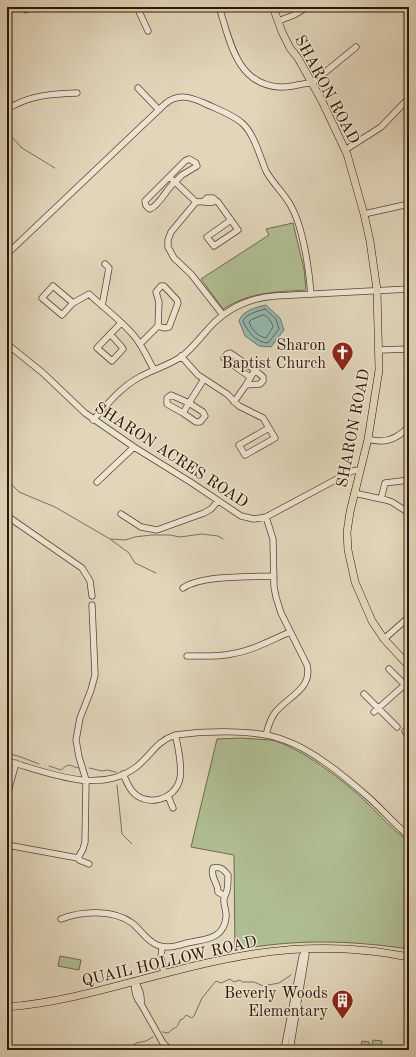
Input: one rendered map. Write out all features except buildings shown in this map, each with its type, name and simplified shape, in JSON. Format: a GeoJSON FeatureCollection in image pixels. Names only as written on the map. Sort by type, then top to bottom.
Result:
{"type":"FeatureCollection","features":[{"type":"Feature","properties":{"kind":"main road","name":"SHARON ROAD"},"geometry":{"type":"LineString","coordinates":[[273,7],[290,48],[312,83],[345,150],[364,214],[373,258],[377,290],[380,350],[377,388],[368,439],[354,493],[347,532],[349,559],[355,582],[372,621],[384,639],[409,666]]}},
{"type":"Feature","properties":{"kind":"main road","name":"QUAIL HOLLOW ROAD"},"geometry":{"type":"LineString","coordinates":[[7,1007],[42,1003],[164,973],[260,953],[306,949],[342,949],[371,951],[409,957]]}},
{"type":"Feature","properties":{"kind":"street"},"geometry":{"type":"LineString","coordinates":[[137,7],[148,32]]}},
{"type":"Feature","properties":{"kind":"street"},"geometry":{"type":"LineString","coordinates":[[219,7],[238,61],[249,75],[264,84],[278,87],[312,83],[356,47]]}},
{"type":"Feature","properties":{"kind":"street"},"geometry":{"type":"LineString","coordinates":[[278,21],[294,15],[307,7]]}},
{"type":"Feature","properties":{"kind":"street"},"geometry":{"type":"LineString","coordinates":[[138,88],[159,110]]}},
{"type":"Feature","properties":{"kind":"street"},"geometry":{"type":"LineString","coordinates":[[7,109],[19,102],[44,95],[77,93]]}},
{"type":"Feature","properties":{"kind":"street"},"geometry":{"type":"LineString","coordinates":[[7,254],[159,110],[174,98],[188,97],[233,117],[246,126],[267,173],[295,212],[308,266],[311,294]]}},
{"type":"Feature","properties":{"kind":"street"},"geometry":{"type":"LineString","coordinates":[[345,150],[381,127],[407,100]]}},
{"type":"Feature","properties":{"kind":"street"},"geometry":{"type":"LineString","coordinates":[[189,159],[196,163],[196,166],[182,175],[175,182],[168,187],[154,207],[150,209],[145,205],[145,201],[189,159]]}},
{"type":"Feature","properties":{"kind":"street"},"geometry":{"type":"LineString","coordinates":[[169,177],[196,202]]}},
{"type":"Feature","properties":{"kind":"street"},"geometry":{"type":"LineString","coordinates":[[223,315],[191,274],[174,258],[168,247],[168,240],[171,232],[196,202],[204,201],[208,203],[215,200],[238,230],[214,246],[207,238],[230,220]]}},
{"type":"Feature","properties":{"kind":"street"},"geometry":{"type":"LineString","coordinates":[[364,214],[409,204]]}},
{"type":"Feature","properties":{"kind":"street"},"geometry":{"type":"LineString","coordinates":[[102,306],[109,268],[105,264]]}},
{"type":"Feature","properties":{"kind":"street"},"geometry":{"type":"LineString","coordinates":[[73,303],[53,286],[42,298],[62,316],[73,303],[89,294],[121,322],[140,344],[154,370]]}},
{"type":"Feature","properties":{"kind":"street"},"geometry":{"type":"LineString","coordinates":[[140,344],[158,326],[159,302],[156,292],[161,286],[164,286],[177,300],[178,304],[169,327],[164,328],[158,326]]}},
{"type":"Feature","properties":{"kind":"street"},"geometry":{"type":"LineString","coordinates":[[93,420],[125,387],[138,378],[172,362],[181,356],[193,347],[216,320],[239,305],[258,298],[275,296],[409,289]]}},
{"type":"Feature","properties":{"kind":"street"},"geometry":{"type":"LineString","coordinates":[[110,334],[123,349],[112,361],[97,348],[121,322]]}},
{"type":"Feature","properties":{"kind":"street","name":"SHARON ACRES ROAD"},"geometry":{"type":"LineString","coordinates":[[7,344],[38,368],[93,420],[245,518],[254,520],[266,517],[352,471],[360,470]]}},
{"type":"Feature","properties":{"kind":"street"},"geometry":{"type":"LineString","coordinates":[[380,350],[409,349]]}},
{"type":"Feature","properties":{"kind":"street"},"geometry":{"type":"LineString","coordinates":[[246,385],[260,384],[263,381],[263,378],[255,370],[230,353],[225,355],[224,358],[226,360],[250,377]]}},
{"type":"Feature","properties":{"kind":"street"},"geometry":{"type":"LineString","coordinates":[[181,356],[192,370],[227,394],[236,404],[263,418],[269,428],[275,438],[245,455],[239,445],[269,428]]}},
{"type":"Feature","properties":{"kind":"street"},"geometry":{"type":"LineString","coordinates":[[236,404],[255,370]]}},
{"type":"Feature","properties":{"kind":"street"},"geometry":{"type":"LineString","coordinates":[[183,413],[204,379]]}},
{"type":"Feature","properties":{"kind":"street"},"geometry":{"type":"LineString","coordinates":[[172,395],[189,404],[203,412],[205,416],[200,422],[196,422],[167,404],[167,398],[172,395]]}},
{"type":"Feature","properties":{"kind":"street"},"geometry":{"type":"LineString","coordinates":[[368,439],[382,441],[392,440],[402,434],[409,426]]}},
{"type":"Feature","properties":{"kind":"street"},"geometry":{"type":"LineString","coordinates":[[98,482],[134,447]]}},
{"type":"Feature","properties":{"kind":"street"},"geometry":{"type":"LineString","coordinates":[[380,499],[385,483],[409,480]]}},
{"type":"Feature","properties":{"kind":"street"},"geometry":{"type":"LineString","coordinates":[[354,493],[392,502],[409,513]]}},
{"type":"Feature","properties":{"kind":"street"},"geometry":{"type":"LineString","coordinates":[[121,514],[141,527],[157,530],[204,513],[211,509],[218,501]]}},
{"type":"Feature","properties":{"kind":"street"},"geometry":{"type":"LineString","coordinates":[[7,516],[82,568],[90,581],[92,596]]}},
{"type":"Feature","properties":{"kind":"street"},"geometry":{"type":"LineString","coordinates":[[266,517],[273,539],[274,576],[278,606],[307,665],[308,677],[301,690],[274,714],[269,723],[266,734]]}},
{"type":"Feature","properties":{"kind":"street"},"geometry":{"type":"LineString","coordinates":[[183,588],[189,584],[201,581],[274,576]]}},
{"type":"Feature","properties":{"kind":"street"},"geometry":{"type":"LineString","coordinates":[[78,858],[85,842],[86,780],[79,757],[76,740],[80,718],[95,676],[92,605]]}},
{"type":"Feature","properties":{"kind":"street"},"geometry":{"type":"LineString","coordinates":[[384,639],[409,617]]}},
{"type":"Feature","properties":{"kind":"street"},"geometry":{"type":"LineString","coordinates":[[187,656],[221,656],[236,654],[290,632]]}},
{"type":"Feature","properties":{"kind":"street"},"geometry":{"type":"LineString","coordinates":[[376,710],[408,685],[389,669]]}},
{"type":"Feature","properties":{"kind":"street"},"geometry":{"type":"LineString","coordinates":[[364,694],[376,710],[397,727]]}},
{"type":"Feature","properties":{"kind":"street"},"geometry":{"type":"LineString","coordinates":[[405,731],[409,738]]}},
{"type":"Feature","properties":{"kind":"street"},"geometry":{"type":"LineString","coordinates":[[7,761],[59,775],[86,780],[108,779],[123,774],[140,764],[159,743],[168,737],[175,735],[241,732],[266,734],[296,745],[330,766],[368,797],[409,836]]}},
{"type":"Feature","properties":{"kind":"street"},"geometry":{"type":"LineString","coordinates":[[123,774],[132,791],[138,796],[153,801],[168,796],[177,785],[180,777],[178,744],[175,735]]}},
{"type":"Feature","properties":{"kind":"street"},"geometry":{"type":"LineString","coordinates":[[7,795],[16,763]]}},
{"type":"Feature","properties":{"kind":"street"},"geometry":{"type":"LineString","coordinates":[[168,796],[173,808]]}},
{"type":"Feature","properties":{"kind":"street"},"geometry":{"type":"LineString","coordinates":[[7,845],[78,858],[79,860],[89,864]]}},
{"type":"Feature","properties":{"kind":"street"},"geometry":{"type":"LineString","coordinates":[[61,919],[80,913],[115,916],[130,922],[150,941],[162,947],[172,947],[210,939],[218,934],[223,927],[226,917],[224,899],[227,891],[228,875],[224,869],[218,867],[214,868],[212,878],[217,884],[218,892],[225,896]]}},
{"type":"Feature","properties":{"kind":"street"},"geometry":{"type":"LineString","coordinates":[[162,947],[161,959],[164,973]]}},
{"type":"Feature","properties":{"kind":"street"},"geometry":{"type":"LineString","coordinates":[[284,1050],[302,957],[306,949]]}},
{"type":"Feature","properties":{"kind":"street"},"geometry":{"type":"LineString","coordinates":[[290,1050],[306,949]]}},
{"type":"Feature","properties":{"kind":"street"},"geometry":{"type":"LineString","coordinates":[[134,981],[138,1001],[163,1043],[169,1050]]}},
{"type":"Feature","properties":{"kind":"green space"},"geometry":{"type":"Polygon","coordinates":[[[293,223],[304,269],[306,290],[273,292],[253,296],[233,303],[223,309],[201,279],[269,235],[266,229],[293,223]]]}},
{"type":"Feature","properties":{"kind":"green space"},"geometry":{"type":"Polygon","coordinates":[[[241,738],[271,740],[295,749],[335,775],[366,802],[392,828],[409,841],[409,949],[343,942],[301,942],[257,946],[235,950],[234,855],[191,847],[217,739],[241,738]]]}},
{"type":"Feature","properties":{"kind":"green space"},"geometry":{"type":"Polygon","coordinates":[[[60,956],[81,960],[79,970],[58,966],[60,956]]]}},
{"type":"Feature","properties":{"kind":"green space"},"geometry":{"type":"Polygon","coordinates":[[[373,1040],[382,1041],[381,1050],[371,1050],[373,1040]]]}},
{"type":"Feature","properties":{"kind":"green space"},"geometry":{"type":"Polygon","coordinates":[[[362,1041],[369,1042],[370,1047],[368,1050],[360,1050],[362,1041]]]}},
{"type":"Feature","properties":{"kind":"water"},"geometry":{"type":"Polygon","coordinates":[[[266,305],[280,318],[284,330],[271,347],[259,346],[245,336],[239,321],[246,312],[266,305]]]}},
{"type":"Feature","properties":{"kind":"waterway"},"geometry":{"type":"LineString","coordinates":[[7,132],[22,148],[55,168]]}},
{"type":"Feature","properties":{"kind":"waterway"},"geometry":{"type":"LineString","coordinates":[[7,480],[19,492],[55,507],[110,539],[129,553],[135,563],[156,573]]}},
{"type":"Feature","properties":{"kind":"waterway"},"geometry":{"type":"LineString","coordinates":[[111,539],[125,540],[151,535],[170,535],[180,537],[202,534],[218,536],[223,539]]}},
{"type":"Feature","properties":{"kind":"waterway"},"geometry":{"type":"LineString","coordinates":[[7,753],[39,764]]}},
{"type":"Feature","properties":{"kind":"waterway"},"geometry":{"type":"LineString","coordinates":[[49,766],[61,770],[68,765],[79,768]]}},
{"type":"Feature","properties":{"kind":"waterway"},"geometry":{"type":"LineString","coordinates":[[89,768],[116,772]]}},
{"type":"Feature","properties":{"kind":"waterway"},"geometry":{"type":"LineString","coordinates":[[117,785],[122,834],[132,844]]}},
{"type":"Feature","properties":{"kind":"waterway"},"geometry":{"type":"LineString","coordinates":[[163,1032],[168,1033],[176,1028],[180,1020],[186,1015],[192,1018],[202,998],[216,981],[221,983],[230,979],[234,982],[240,980],[242,982],[254,982],[263,986],[279,983],[291,975]]}},
{"type":"Feature","properties":{"kind":"waterway"},"geometry":{"type":"LineString","coordinates":[[128,1050],[136,1043],[146,1041],[153,1037]]}},
{"type":"Feature","properties":{"kind":"place","name":"Sharon Baptist Church"},"geometry":{"type":"Point","coordinates":[342,372]}},
{"type":"Feature","properties":{"kind":"place","name":"Beverly Woods Elementary"},"geometry":{"type":"Point","coordinates":[343,1020]}}]}
